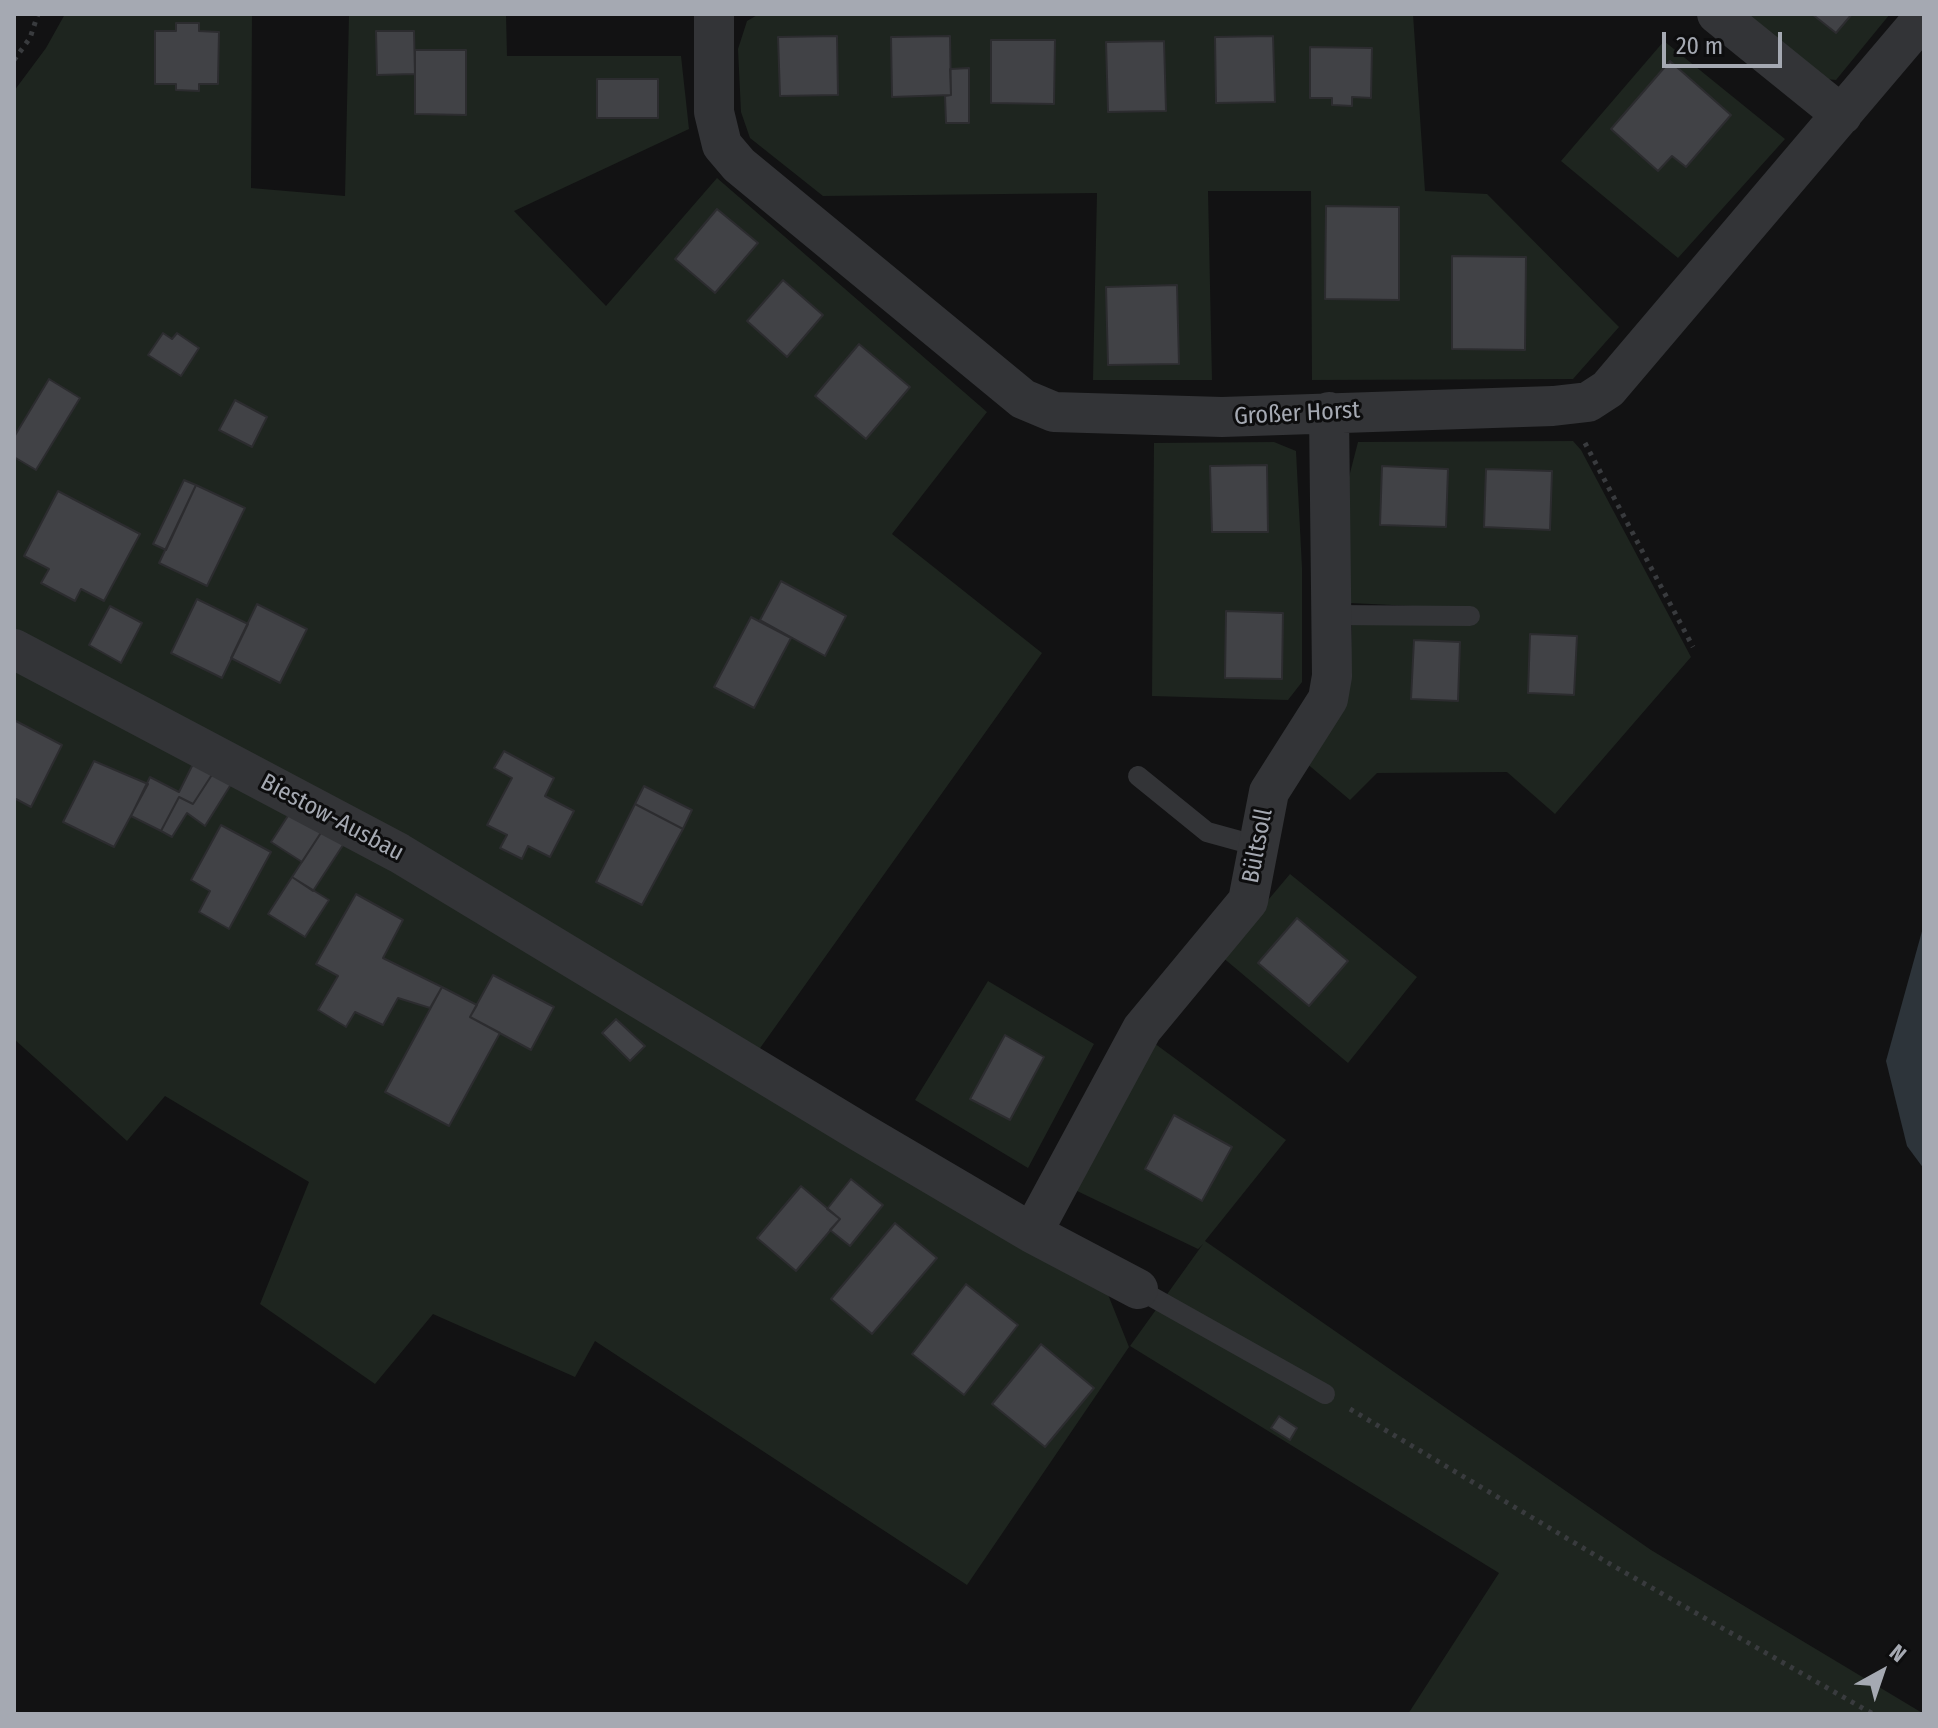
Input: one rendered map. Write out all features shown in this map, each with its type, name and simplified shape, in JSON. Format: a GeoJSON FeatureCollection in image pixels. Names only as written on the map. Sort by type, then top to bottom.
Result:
{"type":"FeatureCollection","features":[{"type":"Feature","properties":{"kind":"street","name":"Großer Horst"},"geometry":{"type":"LineString","coordinates":[[714,14],[714,112],[722,145],[739,165],[1023,399],[1054,412],[1222,417],[1588,402],[1608,389],[1924,17]]}},
{"type":"Feature","properties":{"kind":"street"},"geometry":{"type":"LineString","coordinates":[[1717,14],[1842,115]]}},
{"type":"Feature","properties":{"kind":"street","name":"Bültsoll"},"geometry":{"type":"LineString","coordinates":[[1032,1233],[1142,1029],[1248,901],[1269,792],[1328,699],[1332,676],[1329,412]]}},
{"type":"Feature","properties":{"kind":"street","name":"Biestow-Ausbau"},"geometry":{"type":"LineString","coordinates":[[14,649],[399,853],[642,1002],[1032,1233],[1138,1289]]}},
{"type":"Feature","properties":{"kind":"lane"},"geometry":{"type":"LineString","coordinates":[[1332,615],[1470,616]]}},
{"type":"Feature","properties":{"kind":"lane"},"geometry":{"type":"LineString","coordinates":[[1138,776],[1207,832],[1258,846]]}},
{"type":"Feature","properties":{"kind":"lane"},"geometry":{"type":"LineString","coordinates":[[1138,1289],[1325,1394]]}},
{"type":"Feature","properties":{"kind":"path"},"geometry":{"type":"LineString","coordinates":[[14,60],[30,38],[38,14]]}},
{"type":"Feature","properties":{"kind":"path"},"geometry":{"type":"LineString","coordinates":[[1569,405],[1589,452],[1693,647]]}},
{"type":"Feature","properties":{"kind":"path"},"geometry":{"type":"LineString","coordinates":[[1325,1394],[1610,1564],[1873,1714]]}},
{"type":"Feature","properties":{"kind":"shaded area"},"geometry":{"type":"Polygon","coordinates":[[[65,14],[252,14],[251,188],[345,196],[349,14],[506,14],[507,56],[681,56],[689,129],[514,211],[606,306],[717,178],[987,412],[892,534],[1042,653],[743,1072],[1105,1287],[1129,1347],[967,1585],[595,1341],[575,1377],[433,1314],[375,1384],[260,1304],[309,1182],[165,1096],[127,1141],[14,1039],[14,91],[46,48],[65,14]]]}},
{"type":"Feature","properties":{"kind":"shaded area"},"geometry":{"type":"Polygon","coordinates":[[[759,14],[1413,14],[1425,191],[1487,194],[1619,327],[1573,379],[1312,380],[1311,191],[1208,191],[1212,380],[1093,380],[1097,193],[823,196],[750,138],[741,112],[738,49],[747,21],[759,14]]]}},
{"type":"Feature","properties":{"kind":"shaded area"},"geometry":{"type":"Polygon","coordinates":[[[1744,14],[1890,14],[1836,80],[1826,79],[1744,14]]]}},
{"type":"Feature","properties":{"kind":"shaded area"},"geometry":{"type":"Polygon","coordinates":[[[1664,41],[1785,139],[1678,258],[1561,161],[1664,41]]]}},
{"type":"Feature","properties":{"kind":"shaded area"},"geometry":{"type":"Polygon","coordinates":[[[1573,441],[1581,450],[1691,657],[1555,814],[1507,772],[1377,773],[1350,800],[1305,762],[1350,676],[1352,621],[1474,609],[1350,603],[1349,477],[1358,442],[1573,441]]]}},
{"type":"Feature","properties":{"kind":"shaded area"},"geometry":{"type":"Polygon","coordinates":[[[1274,442],[1296,451],[1302,568],[1302,682],[1288,700],[1152,696],[1154,443],[1274,442]]]}},
{"type":"Feature","properties":{"kind":"shaded area"},"geometry":{"type":"Polygon","coordinates":[[[1290,874],[1417,977],[1348,1063],[1221,956],[1290,874]]]}},
{"type":"Feature","properties":{"kind":"shaded area"},"geometry":{"type":"Polygon","coordinates":[[[1924,924],[1924,1169],[1907,1146],[1886,1061],[1924,924]]]}},
{"type":"Feature","properties":{"kind":"shaded area"},"geometry":{"type":"Polygon","coordinates":[[[988,981],[1094,1044],[1028,1168],[915,1100],[988,981]]]}},
{"type":"Feature","properties":{"kind":"shaded area"},"geometry":{"type":"Polygon","coordinates":[[[1154,1043],[1286,1140],[1205,1241],[1651,1550],[1924,1714],[1408,1714],[1499,1573],[1130,1346],[1203,1244],[1198,1249],[1075,1190],[1154,1043]]]}},
{"type":"Feature","properties":{"kind":"building"},"geometry":{"type":"Polygon","coordinates":[[[1812,14],[1852,14],[1836,33],[1812,14]]]}},
{"type":"Feature","properties":{"kind":"building"},"geometry":{"type":"Polygon","coordinates":[[[176,23],[199,23],[199,31],[219,32],[218,84],[199,84],[199,91],[176,90],[176,84],[155,84],[155,31],[176,31],[176,23]]]}},
{"type":"Feature","properties":{"kind":"building"},"geometry":{"type":"Polygon","coordinates":[[[376,31],[414,31],[415,74],[377,75],[376,31]]]}},
{"type":"Feature","properties":{"kind":"building"},"geometry":{"type":"Polygon","coordinates":[[[837,36],[838,95],[780,96],[778,37],[837,36]]]}},
{"type":"Feature","properties":{"kind":"building"},"geometry":{"type":"Polygon","coordinates":[[[950,36],[951,95],[892,97],[891,37],[950,36]]]}},
{"type":"Feature","properties":{"kind":"building"},"geometry":{"type":"Polygon","coordinates":[[[1273,36],[1275,102],[1216,103],[1215,37],[1273,36]]]}},
{"type":"Feature","properties":{"kind":"building"},"geometry":{"type":"Polygon","coordinates":[[[991,40],[1055,40],[1054,104],[991,103],[991,40]]]}},
{"type":"Feature","properties":{"kind":"building"},"geometry":{"type":"Polygon","coordinates":[[[1164,41],[1166,111],[1108,112],[1106,42],[1164,41]]]}},
{"type":"Feature","properties":{"kind":"building"},"geometry":{"type":"Polygon","coordinates":[[[1310,47],[1372,48],[1371,98],[1352,97],[1352,106],[1332,105],[1332,98],[1310,98],[1310,47]]]}},
{"type":"Feature","properties":{"kind":"building"},"geometry":{"type":"Polygon","coordinates":[[[415,50],[466,50],[466,115],[415,114],[415,50]]]}},
{"type":"Feature","properties":{"kind":"building"},"geometry":{"type":"Polygon","coordinates":[[[1670,61],[1731,115],[1686,167],[1672,156],[1658,171],[1611,129],[1670,61]]]}},
{"type":"Feature","properties":{"kind":"building"},"geometry":{"type":"Polygon","coordinates":[[[969,68],[969,123],[946,123],[945,96],[951,95],[950,69],[969,68]]]}},
{"type":"Feature","properties":{"kind":"building"},"geometry":{"type":"Polygon","coordinates":[[[597,79],[658,79],[658,118],[597,118],[597,79]]]}},
{"type":"Feature","properties":{"kind":"building"},"geometry":{"type":"Polygon","coordinates":[[[1326,206],[1399,207],[1399,300],[1325,299],[1326,206]]]}},
{"type":"Feature","properties":{"kind":"building"},"geometry":{"type":"Polygon","coordinates":[[[717,209],[758,243],[715,293],[675,259],[717,209]]]}},
{"type":"Feature","properties":{"kind":"building"},"geometry":{"type":"Polygon","coordinates":[[[1452,256],[1526,257],[1525,350],[1452,349],[1452,256]]]}},
{"type":"Feature","properties":{"kind":"building"},"geometry":{"type":"Polygon","coordinates":[[[783,280],[823,315],[787,357],[747,321],[783,280]]]}},
{"type":"Feature","properties":{"kind":"building"},"geometry":{"type":"Polygon","coordinates":[[[1177,285],[1179,364],[1108,365],[1106,287],[1177,285]]]}},
{"type":"Feature","properties":{"kind":"building"},"geometry":{"type":"Polygon","coordinates":[[[163,333],[172,339],[177,333],[199,348],[181,376],[148,355],[163,333]]]}},
{"type":"Feature","properties":{"kind":"building"},"geometry":{"type":"Polygon","coordinates":[[[859,344],[910,387],[866,439],[815,396],[859,344]]]}},
{"type":"Feature","properties":{"kind":"building"},"geometry":{"type":"Polygon","coordinates":[[[49,379],[80,398],[36,470],[14,457],[14,437],[49,379]]]}},
{"type":"Feature","properties":{"kind":"building"},"geometry":{"type":"Polygon","coordinates":[[[235,400],[267,417],[252,447],[219,430],[235,400]]]}},
{"type":"Feature","properties":{"kind":"building"},"geometry":{"type":"Polygon","coordinates":[[[1267,465],[1268,532],[1212,532],[1210,466],[1267,465]]]}},
{"type":"Feature","properties":{"kind":"building"},"geometry":{"type":"Polygon","coordinates":[[[1382,466],[1448,469],[1446,527],[1380,525],[1382,466]]]}},
{"type":"Feature","properties":{"kind":"building"},"geometry":{"type":"Polygon","coordinates":[[[1486,469],[1552,471],[1550,530],[1484,527],[1486,469]]]}},
{"type":"Feature","properties":{"kind":"building"},"geometry":{"type":"Polygon","coordinates":[[[184,480],[196,485],[166,550],[153,544],[184,480]]]}},
{"type":"Feature","properties":{"kind":"building"},"geometry":{"type":"Polygon","coordinates":[[[196,485],[245,508],[207,586],[159,563],[196,485]]]}},
{"type":"Feature","properties":{"kind":"building"},"geometry":{"type":"Polygon","coordinates":[[[58,491],[140,534],[104,601],[81,589],[75,601],[41,583],[49,569],[24,556],[58,491]]]}},
{"type":"Feature","properties":{"kind":"building"},"geometry":{"type":"Polygon","coordinates":[[[781,581],[846,616],[825,656],[760,620],[781,581]]]}},
{"type":"Feature","properties":{"kind":"building"},"geometry":{"type":"Polygon","coordinates":[[[197,599],[248,624],[222,678],[171,653],[197,599]]]}},
{"type":"Feature","properties":{"kind":"building"},"geometry":{"type":"Polygon","coordinates":[[[257,604],[307,629],[280,683],[231,658],[257,604]]]}},
{"type":"Feature","properties":{"kind":"building"},"geometry":{"type":"Polygon","coordinates":[[[110,606],[142,623],[121,663],[89,645],[110,606]]]}},
{"type":"Feature","properties":{"kind":"building"},"geometry":{"type":"Polygon","coordinates":[[[1226,611],[1283,613],[1282,679],[1225,678],[1226,611]]]}},
{"type":"Feature","properties":{"kind":"building"},"geometry":{"type":"Polygon","coordinates":[[[751,617],[791,638],[754,708],[714,687],[751,617]]]}},
{"type":"Feature","properties":{"kind":"building"},"geometry":{"type":"Polygon","coordinates":[[[1530,634],[1577,636],[1574,695],[1528,693],[1530,634]]]}},
{"type":"Feature","properties":{"kind":"building"},"geometry":{"type":"Polygon","coordinates":[[[1414,640],[1460,642],[1458,701],[1411,699],[1414,640]]]}},
{"type":"Feature","properties":{"kind":"building"},"geometry":{"type":"Polygon","coordinates":[[[14,720],[62,745],[31,807],[14,798],[14,720]]]}},
{"type":"Feature","properties":{"kind":"building"},"geometry":{"type":"Polygon","coordinates":[[[504,751],[554,778],[545,796],[574,811],[550,857],[528,846],[522,859],[500,848],[507,835],[487,825],[512,778],[494,768],[504,751]]]}},
{"type":"Feature","properties":{"kind":"building"},"geometry":{"type":"Polygon","coordinates":[[[197,756],[217,767],[193,804],[179,797],[161,831],[131,816],[150,777],[179,792],[197,756]]]}},
{"type":"Feature","properties":{"kind":"building"},"geometry":{"type":"Polygon","coordinates":[[[94,761],[148,784],[114,847],[63,822],[94,761]]]}},
{"type":"Feature","properties":{"kind":"building"},"geometry":{"type":"Polygon","coordinates":[[[217,767],[235,778],[205,826],[187,813],[172,837],[161,831],[179,797],[193,804],[217,767]]]}},
{"type":"Feature","properties":{"kind":"building"},"geometry":{"type":"Polygon","coordinates":[[[644,786],[692,810],[683,829],[635,804],[644,786]]]}},
{"type":"Feature","properties":{"kind":"building"},"geometry":{"type":"Polygon","coordinates":[[[635,804],[683,829],[642,905],[596,882],[635,804]]]}},
{"type":"Feature","properties":{"kind":"building"},"geometry":{"type":"Polygon","coordinates":[[[295,805],[326,825],[302,862],[271,842],[295,805]]]}},
{"type":"Feature","properties":{"kind":"building"},"geometry":{"type":"Polygon","coordinates":[[[221,825],[271,852],[229,929],[199,912],[210,891],[191,880],[221,825]]]}},
{"type":"Feature","properties":{"kind":"building"},"geometry":{"type":"Polygon","coordinates":[[[326,825],[347,839],[313,891],[292,877],[326,825]]]}},
{"type":"Feature","properties":{"kind":"building"},"geometry":{"type":"Polygon","coordinates":[[[292,877],[329,900],[305,937],[268,914],[292,877]]]}},
{"type":"Feature","properties":{"kind":"building"},"geometry":{"type":"Polygon","coordinates":[[[356,894],[403,920],[383,958],[442,987],[430,1008],[398,998],[383,1025],[355,1012],[346,1027],[318,1010],[338,976],[316,964],[356,894]]]}},
{"type":"Feature","properties":{"kind":"building"},"geometry":{"type":"Polygon","coordinates":[[[1297,918],[1348,961],[1309,1006],[1258,963],[1297,918]]]}},
{"type":"Feature","properties":{"kind":"building"},"geometry":{"type":"Polygon","coordinates":[[[493,975],[554,1007],[531,1050],[470,1017],[493,975]]]}},
{"type":"Feature","properties":{"kind":"building"},"geometry":{"type":"Polygon","coordinates":[[[442,987],[477,1005],[470,1017],[500,1033],[449,1126],[385,1092],[442,987]]]}},
{"type":"Feature","properties":{"kind":"building"},"geometry":{"type":"Polygon","coordinates":[[[616,1019],[645,1046],[630,1061],[602,1033],[616,1019]]]}},
{"type":"Feature","properties":{"kind":"building"},"geometry":{"type":"Polygon","coordinates":[[[1005,1035],[1044,1057],[1010,1120],[970,1099],[1005,1035]]]}},
{"type":"Feature","properties":{"kind":"building"},"geometry":{"type":"Polygon","coordinates":[[[1174,1115],[1232,1147],[1202,1201],[1145,1169],[1174,1115]]]}},
{"type":"Feature","properties":{"kind":"building"},"geometry":{"type":"Polygon","coordinates":[[[851,1179],[883,1205],[850,1246],[830,1230],[840,1219],[827,1209],[851,1179]]]}},
{"type":"Feature","properties":{"kind":"building"},"geometry":{"type":"Polygon","coordinates":[[[801,1186],[840,1219],[796,1271],[757,1238],[801,1186]]]}},
{"type":"Feature","properties":{"kind":"building"},"geometry":{"type":"Polygon","coordinates":[[[895,1223],[937,1258],[872,1334],[831,1299],[895,1223]]]}},
{"type":"Feature","properties":{"kind":"building"},"geometry":{"type":"Polygon","coordinates":[[[966,1284],[1018,1325],[964,1395],[912,1354],[966,1284]]]}},
{"type":"Feature","properties":{"kind":"building"},"geometry":{"type":"Polygon","coordinates":[[[1041,1344],[1094,1388],[1045,1447],[992,1404],[1041,1344]]]}},
{"type":"Feature","properties":{"kind":"building"},"geometry":{"type":"Polygon","coordinates":[[[1279,1416],[1297,1428],[1290,1440],[1271,1428],[1279,1416]]]}}]}
